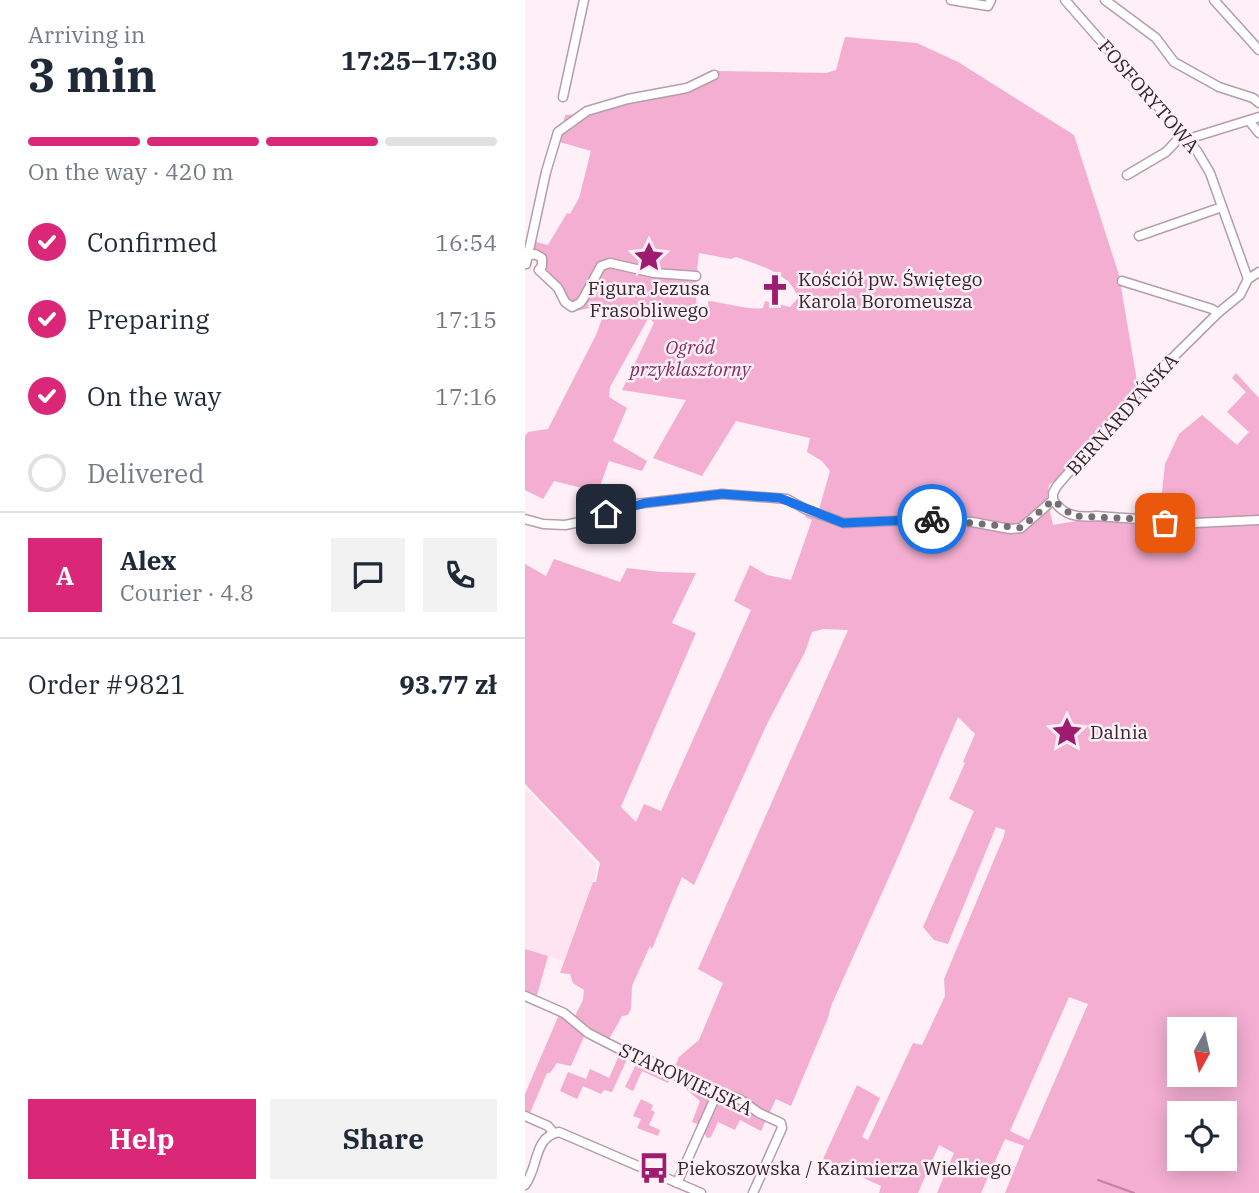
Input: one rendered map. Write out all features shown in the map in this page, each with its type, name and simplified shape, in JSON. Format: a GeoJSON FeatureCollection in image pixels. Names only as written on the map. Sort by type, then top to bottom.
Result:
{"type":"FeatureCollection","features":[{"type":"Feature","properties":{"kind":"street"},"geometry":{"type":"LineString","coordinates":[[563,97],[585,0]]}},
{"type":"Feature","properties":{"kind":"street"},"geometry":{"type":"LineString","coordinates":[[951,0],[988,6],[991,0]]}},
{"type":"Feature","properties":{"kind":"street","name":"FOSFORYTOWA"},"geometry":{"type":"LineString","coordinates":[[1065,0],[1186,136],[1208,169],[1248,279]]}},
{"type":"Feature","properties":{"kind":"street"},"geometry":{"type":"LineString","coordinates":[[1105,0],[1152,34],[1171,59],[1183,68],[1219,87],[1259,103]]}},
{"type":"Feature","properties":{"kind":"street"},"geometry":{"type":"LineString","coordinates":[[1214,0],[1259,50]]}},
{"type":"Feature","properties":{"kind":"street"},"geometry":{"type":"LineString","coordinates":[[526,264],[546,172],[555,138],[561,130],[587,111],[628,99],[687,88],[714,75]]}},
{"type":"Feature","properties":{"kind":"street"},"geometry":{"type":"LineString","coordinates":[[1127,175],[1166,152],[1186,136],[1250,122],[1259,117]]}},
{"type":"Feature","properties":{"kind":"street"},"geometry":{"type":"LineString","coordinates":[[1250,122],[1259,133]]}},
{"type":"Feature","properties":{"kind":"street"},"geometry":{"type":"LineString","coordinates":[[1139,236],[1222,207]]}},
{"type":"Feature","properties":{"kind":"street"},"geometry":{"type":"LineString","coordinates":[[535,254],[542,258],[542,266],[538,270],[533,271],[526,264],[535,254]]}},
{"type":"Feature","properties":{"kind":"street"},"geometry":{"type":"LineString","coordinates":[[538,270],[558,288],[565,302],[572,306],[583,299],[601,266],[610,263],[654,274],[697,276]]}},
{"type":"Feature","properties":{"kind":"street","name":"BERNARDYŃSKA"},"geometry":{"type":"LineString","coordinates":[[525,519],[543,524],[565,525],[636,505],[722,494],[780,498],[843,523],[938,519],[1021,528],[1053,500],[1058,486],[1128,402],[1218,313],[1240,296],[1248,279],[1259,272]]}},
{"type":"Feature","properties":{"kind":"street"},"geometry":{"type":"LineString","coordinates":[[1122,281],[1218,313]]}},
{"type":"Feature","properties":{"kind":"street"},"geometry":{"type":"LineString","coordinates":[[1053,500],[1067,513],[1080,518],[1096,516],[1195,523],[1259,520]]}},
{"type":"Feature","properties":{"kind":"street","name":"STAROWIEJSKA"},"geometry":{"type":"LineString","coordinates":[[525,996],[564,1013],[588,1033],[623,1051],[645,1058],[677,1076],[741,1100],[759,1113],[781,1123],[782,1128],[753,1193]]}},
{"type":"Feature","properties":{"kind":"street"},"geometry":{"type":"LineString","coordinates":[[677,1183],[718,1091]]}},
{"type":"Feature","properties":{"kind":"street"},"geometry":{"type":"LineString","coordinates":[[525,1116],[548,1126],[554,1133]]}},
{"type":"Feature","properties":{"kind":"street"},"geometry":{"type":"LineString","coordinates":[[525,1185],[533,1173],[543,1140],[554,1133],[564,1133],[701,1193]]}},
{"type":"Feature","properties":{"kind":"street"},"geometry":{"type":"LineString","coordinates":[[525,1174],[535,1164]]}},
{"type":"Feature","properties":{"kind":"shaded area"},"geometry":{"type":"Polygon","coordinates":[[[525,788],[596,863],[596,873],[564,961],[525,949],[525,788]]]}},
{"type":"Feature","properties":{"kind":"green space","name":"Ogród przyklasztorny"},"geometry":{"type":"Polygon","coordinates":[[[845,37],[917,43],[958,62],[1074,135],[1119,275],[1139,393],[1068,481],[1057,479],[1049,485],[1047,498],[1053,525],[1095,518],[1164,525],[1259,522],[1259,1193],[1005,1193],[1024,1146],[1005,1139],[981,1193],[937,1193],[954,1153],[939,1145],[918,1193],[879,1193],[881,1186],[823,1159],[857,1085],[880,1098],[862,1137],[868,1140],[913,1043],[922,1045],[945,996],[944,979],[1004,836],[1005,830],[996,827],[948,944],[934,940],[923,927],[974,811],[949,799],[975,734],[958,717],[831,1006],[791,1106],[776,1099],[761,1131],[740,1120],[735,1130],[718,1122],[711,1137],[707,1138],[700,1125],[692,1122],[700,1101],[685,1088],[686,1084],[673,1075],[668,1083],[642,1071],[633,1091],[625,1087],[639,1058],[672,1074],[679,1057],[699,1040],[723,983],[698,969],[848,630],[823,629],[812,632],[805,652],[767,724],[694,885],[682,877],[652,949],[650,946],[632,986],[631,1009],[628,1015],[622,1016],[608,1041],[587,1030],[571,1066],[557,1063],[550,1073],[547,1073],[530,1113],[525,1111],[525,1094],[561,1010],[574,1018],[583,1000],[584,990],[573,983],[570,974],[560,973],[593,882],[596,882],[600,863],[525,784],[525,564],[546,576],[554,559],[620,582],[627,568],[696,573],[672,623],[696,633],[621,807],[636,822],[644,804],[661,811],[751,610],[734,601],[750,565],[767,575],[791,580],[812,520],[805,517],[806,514],[846,525],[935,522],[991,526],[989,522],[945,519],[856,523],[818,513],[830,471],[822,461],[807,452],[810,438],[736,421],[702,476],[653,458],[686,400],[622,390],[654,323],[649,317],[610,387],[609,397],[627,408],[613,441],[647,461],[642,471],[609,461],[598,492],[554,481],[543,499],[525,490],[525,436],[528,432],[548,429],[596,335],[605,311],[594,307],[571,312],[565,307],[580,305],[578,302],[568,303],[562,289],[547,274],[546,260],[542,253],[531,249],[532,241],[548,245],[567,213],[570,214],[579,198],[591,151],[560,142],[565,115],[598,113],[613,103],[685,89],[718,71],[826,73],[836,70],[845,37]],[[699,253],[695,289],[698,314],[709,313],[708,301],[758,309],[763,308],[765,301],[790,307],[798,298],[788,282],[763,267],[736,257],[731,259],[699,253]],[[1069,997],[1010,1131],[1029,1140],[1088,1004],[1069,997]]]}},
{"type":"Feature","properties":{"kind":"green space"},"geometry":{"type":"Polygon","coordinates":[[[1236,373],[1259,398],[1259,518],[1159,520],[1165,464],[1179,434],[1202,415],[1237,445],[1249,432],[1227,412],[1246,392],[1232,378],[1236,373]]]}},
{"type":"Feature","properties":{"kind":"green space"},"geometry":{"type":"Polygon","coordinates":[[[525,949],[548,956],[536,999],[525,994],[525,949]]]}},
{"type":"Feature","properties":{"kind":"green space"},"geometry":{"type":"Polygon","coordinates":[[[621,1051],[629,1055],[612,1092],[604,1090],[601,1094],[583,1086],[577,1099],[560,1091],[568,1072],[586,1079],[590,1069],[609,1078],[621,1051]]]}},
{"type":"Feature","properties":{"kind":"green space"},"geometry":{"type":"Polygon","coordinates":[[[641,1099],[653,1105],[651,1110],[655,1112],[649,1125],[660,1130],[658,1136],[637,1128],[641,1119],[633,1116],[641,1099]]]}},
{"type":"Feature","properties":{"kind":"waterway"},"geometry":{"type":"LineString","coordinates":[[1098,1180],[1134,1193]]}},
{"type":"Feature","properties":{"kind":"way so far"},"geometry":{"type":"LineString","coordinates":[[932,519],[1021,528],[1053,500],[1059,508],[1080,518],[1096,516],[1165,523]]}},
{"type":"Feature","properties":{"kind":"place","name":"Figura Jezusa Frasobliwego"},"geometry":{"type":"Point","coordinates":[649,257]}},
{"type":"Feature","properties":{"kind":"place","name":"Kościół pw. Świętego Karola Boromeusza"},"geometry":{"type":"Point","coordinates":[775,290]}},
{"type":"Feature","properties":{"kind":"place","name":"Dalnia"},"geometry":{"type":"Point","coordinates":[1067,732]}},
{"type":"Feature","properties":{"kind":"place","name":"Piekoszowska / Kazimierza Wielkiego"},"geometry":{"type":"Point","coordinates":[654,1168]}},
{"type":"Feature","properties":{"kind":"route"},"geometry":{"type":"LineString","coordinates":[[606,514],[645,503],[722,494],[787,499],[817,515],[843,523],[932,519]]}}]}
